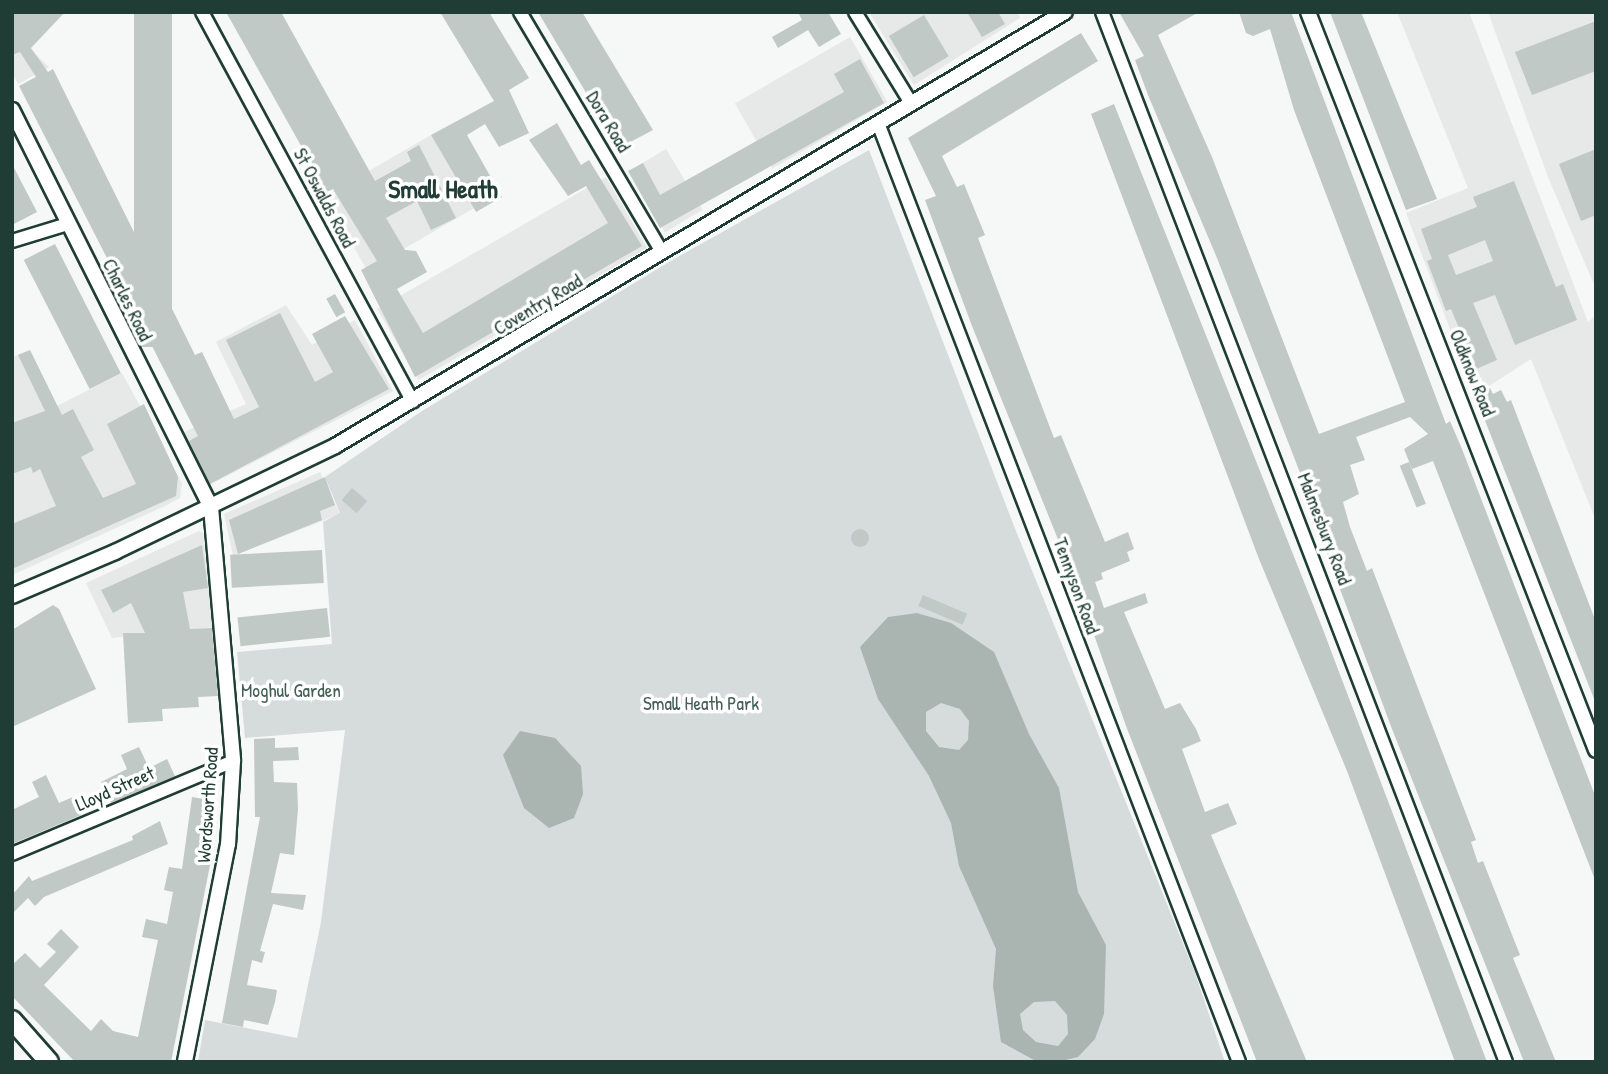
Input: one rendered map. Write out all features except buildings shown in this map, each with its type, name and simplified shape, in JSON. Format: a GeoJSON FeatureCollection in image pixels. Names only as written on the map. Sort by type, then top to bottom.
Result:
{"type":"FeatureCollection","features":[{"type":"Feature","properties":{"kind":"main road"},"geometry":{"type":"LineString","coordinates":[[12,1020],[49,1062]]}},
{"type":"Feature","properties":{"kind":"street","name":"St Oswalds Road"},"geometry":{"type":"LineString","coordinates":[[202,12],[413,402]]}},
{"type":"Feature","properties":{"kind":"street","name":"Dora Road"},"geometry":{"type":"LineString","coordinates":[[520,12],[663,252]]}},
{"type":"Feature","properties":{"kind":"street"},"geometry":{"type":"LineString","coordinates":[[855,12],[911,103]]}},
{"type":"Feature","properties":{"kind":"street","name":"Coventry Road"},"geometry":{"type":"LineString","coordinates":[[12,596],[211,507],[413,402],[1065,12]]}},
{"type":"Feature","properties":{"kind":"street","name":"Malmesbury Road"},"geometry":{"type":"LineString","coordinates":[[1102,12],[1506,1062]]}},
{"type":"Feature","properties":{"kind":"street","name":"Oldknow Road"},"geometry":{"type":"LineString","coordinates":[[1308,12],[1596,750]]}},
{"type":"Feature","properties":{"kind":"street","name":"Charles Road"},"geometry":{"type":"LineString","coordinates":[[12,110],[211,507]]}},
{"type":"Feature","properties":{"kind":"street","name":"Tennyson Road"},"geometry":{"type":"LineString","coordinates":[[878,123],[1239,1062]]}},
{"type":"Feature","properties":{"kind":"street"},"geometry":{"type":"LineString","coordinates":[[12,241],[68,224]]}},
{"type":"Feature","properties":{"kind":"street","name":"Wordsworth Road"},"geometry":{"type":"LineString","coordinates":[[185,1062],[228,844],[233,761],[211,507]]}},
{"type":"Feature","properties":{"kind":"street","name":"Lloyd Street"},"geometry":{"type":"LineString","coordinates":[[12,854],[233,761]]}},
{"type":"Feature","properties":{"kind":"shaded area"},"geometry":{"type":"Polygon","coordinates":[[[869,12],[1017,12],[1020,18],[914,85],[869,12]]]}},
{"type":"Feature","properties":{"kind":"shaded area"},"geometry":{"type":"Polygon","coordinates":[[[1397,12],[1469,12],[1588,322],[1596,315],[1596,521],[1531,359],[1475,395],[1406,213],[1468,188],[1397,12]]]}},
{"type":"Feature","properties":{"kind":"shaded area"},"geometry":{"type":"Polygon","coordinates":[[[1488,12],[1596,12],[1596,289],[1548,177],[1488,12]]]}},
{"type":"Feature","properties":{"kind":"shaded area"},"geometry":{"type":"Polygon","coordinates":[[[12,32],[49,67],[18,84],[12,73],[12,32]]]}},
{"type":"Feature","properties":{"kind":"shaded area"},"geometry":{"type":"Polygon","coordinates":[[[850,37],[888,102],[772,168],[735,104],[850,37]]]}},
{"type":"Feature","properties":{"kind":"shaded area"},"geometry":{"type":"Polygon","coordinates":[[[431,135],[474,209],[367,270],[324,197],[431,135]]]}},
{"type":"Feature","properties":{"kind":"shaded area"},"geometry":{"type":"Polygon","coordinates":[[[666,149],[703,210],[665,233],[628,172],[666,149]]]}},
{"type":"Feature","properties":{"kind":"shaded area"},"geometry":{"type":"Polygon","coordinates":[[[606,177],[647,248],[418,380],[377,309],[606,177]]]}},
{"type":"Feature","properties":{"kind":"shaded area"},"geometry":{"type":"Polygon","coordinates":[[[286,305],[312,345],[355,320],[393,391],[209,485],[184,432],[246,404],[216,342],[286,305]]]}},
{"type":"Feature","properties":{"kind":"shaded area"},"geometry":{"type":"Polygon","coordinates":[[[30,350],[57,406],[122,373],[182,483],[180,498],[12,575],[12,357],[30,350]]]}},
{"type":"Feature","properties":{"kind":"shaded area"},"geometry":{"type":"Polygon","coordinates":[[[320,472],[340,514],[233,556],[224,514],[320,472]]]}},
{"type":"Feature","properties":{"kind":"shaded area"},"geometry":{"type":"Polygon","coordinates":[[[199,531],[203,533],[215,627],[112,638],[86,583],[199,531]]]}},
{"type":"Feature","properties":{"kind":"shaded area"},"geometry":{"type":"Polygon","coordinates":[[[917,613],[951,623],[994,652],[1029,734],[1059,788],[1078,892],[1106,945],[1104,1014],[1095,1039],[1078,1057],[1057,1062],[1034,1060],[1001,1042],[993,986],[996,949],[959,866],[951,823],[929,776],[878,699],[860,647],[888,617],[917,613]],[[941,703],[926,712],[926,731],[939,747],[959,750],[968,740],[969,721],[960,709],[941,703]],[[1055,1001],[1034,1002],[1020,1014],[1023,1030],[1036,1042],[1058,1046],[1068,1034],[1067,1015],[1055,1001]]]}},
{"type":"Feature","properties":{"kind":"shaded area"},"geometry":{"type":"Polygon","coordinates":[[[520,731],[555,738],[581,766],[583,794],[574,818],[549,828],[524,808],[503,755],[520,731]]]}},
{"type":"Feature","properties":{"kind":"green space","name":"Small Heath Park"},"geometry":{"type":"Polygon","coordinates":[[[869,150],[1014,526],[1195,973],[1225,1062],[198,1062],[205,1020],[297,1038],[321,922],[345,730],[245,738],[237,652],[332,644],[323,522],[340,513],[325,477],[422,411],[674,259],[869,150]]]}},
{"type":"Feature","properties":{"kind":"district","name":"Small Heath"},"geometry":{"type":"Point","coordinates":[443,189]}},
{"type":"Feature","properties":{"kind":"park label","name":"Moghul Garden"},"geometry":{"type":"Point","coordinates":[291,691]}}]}
